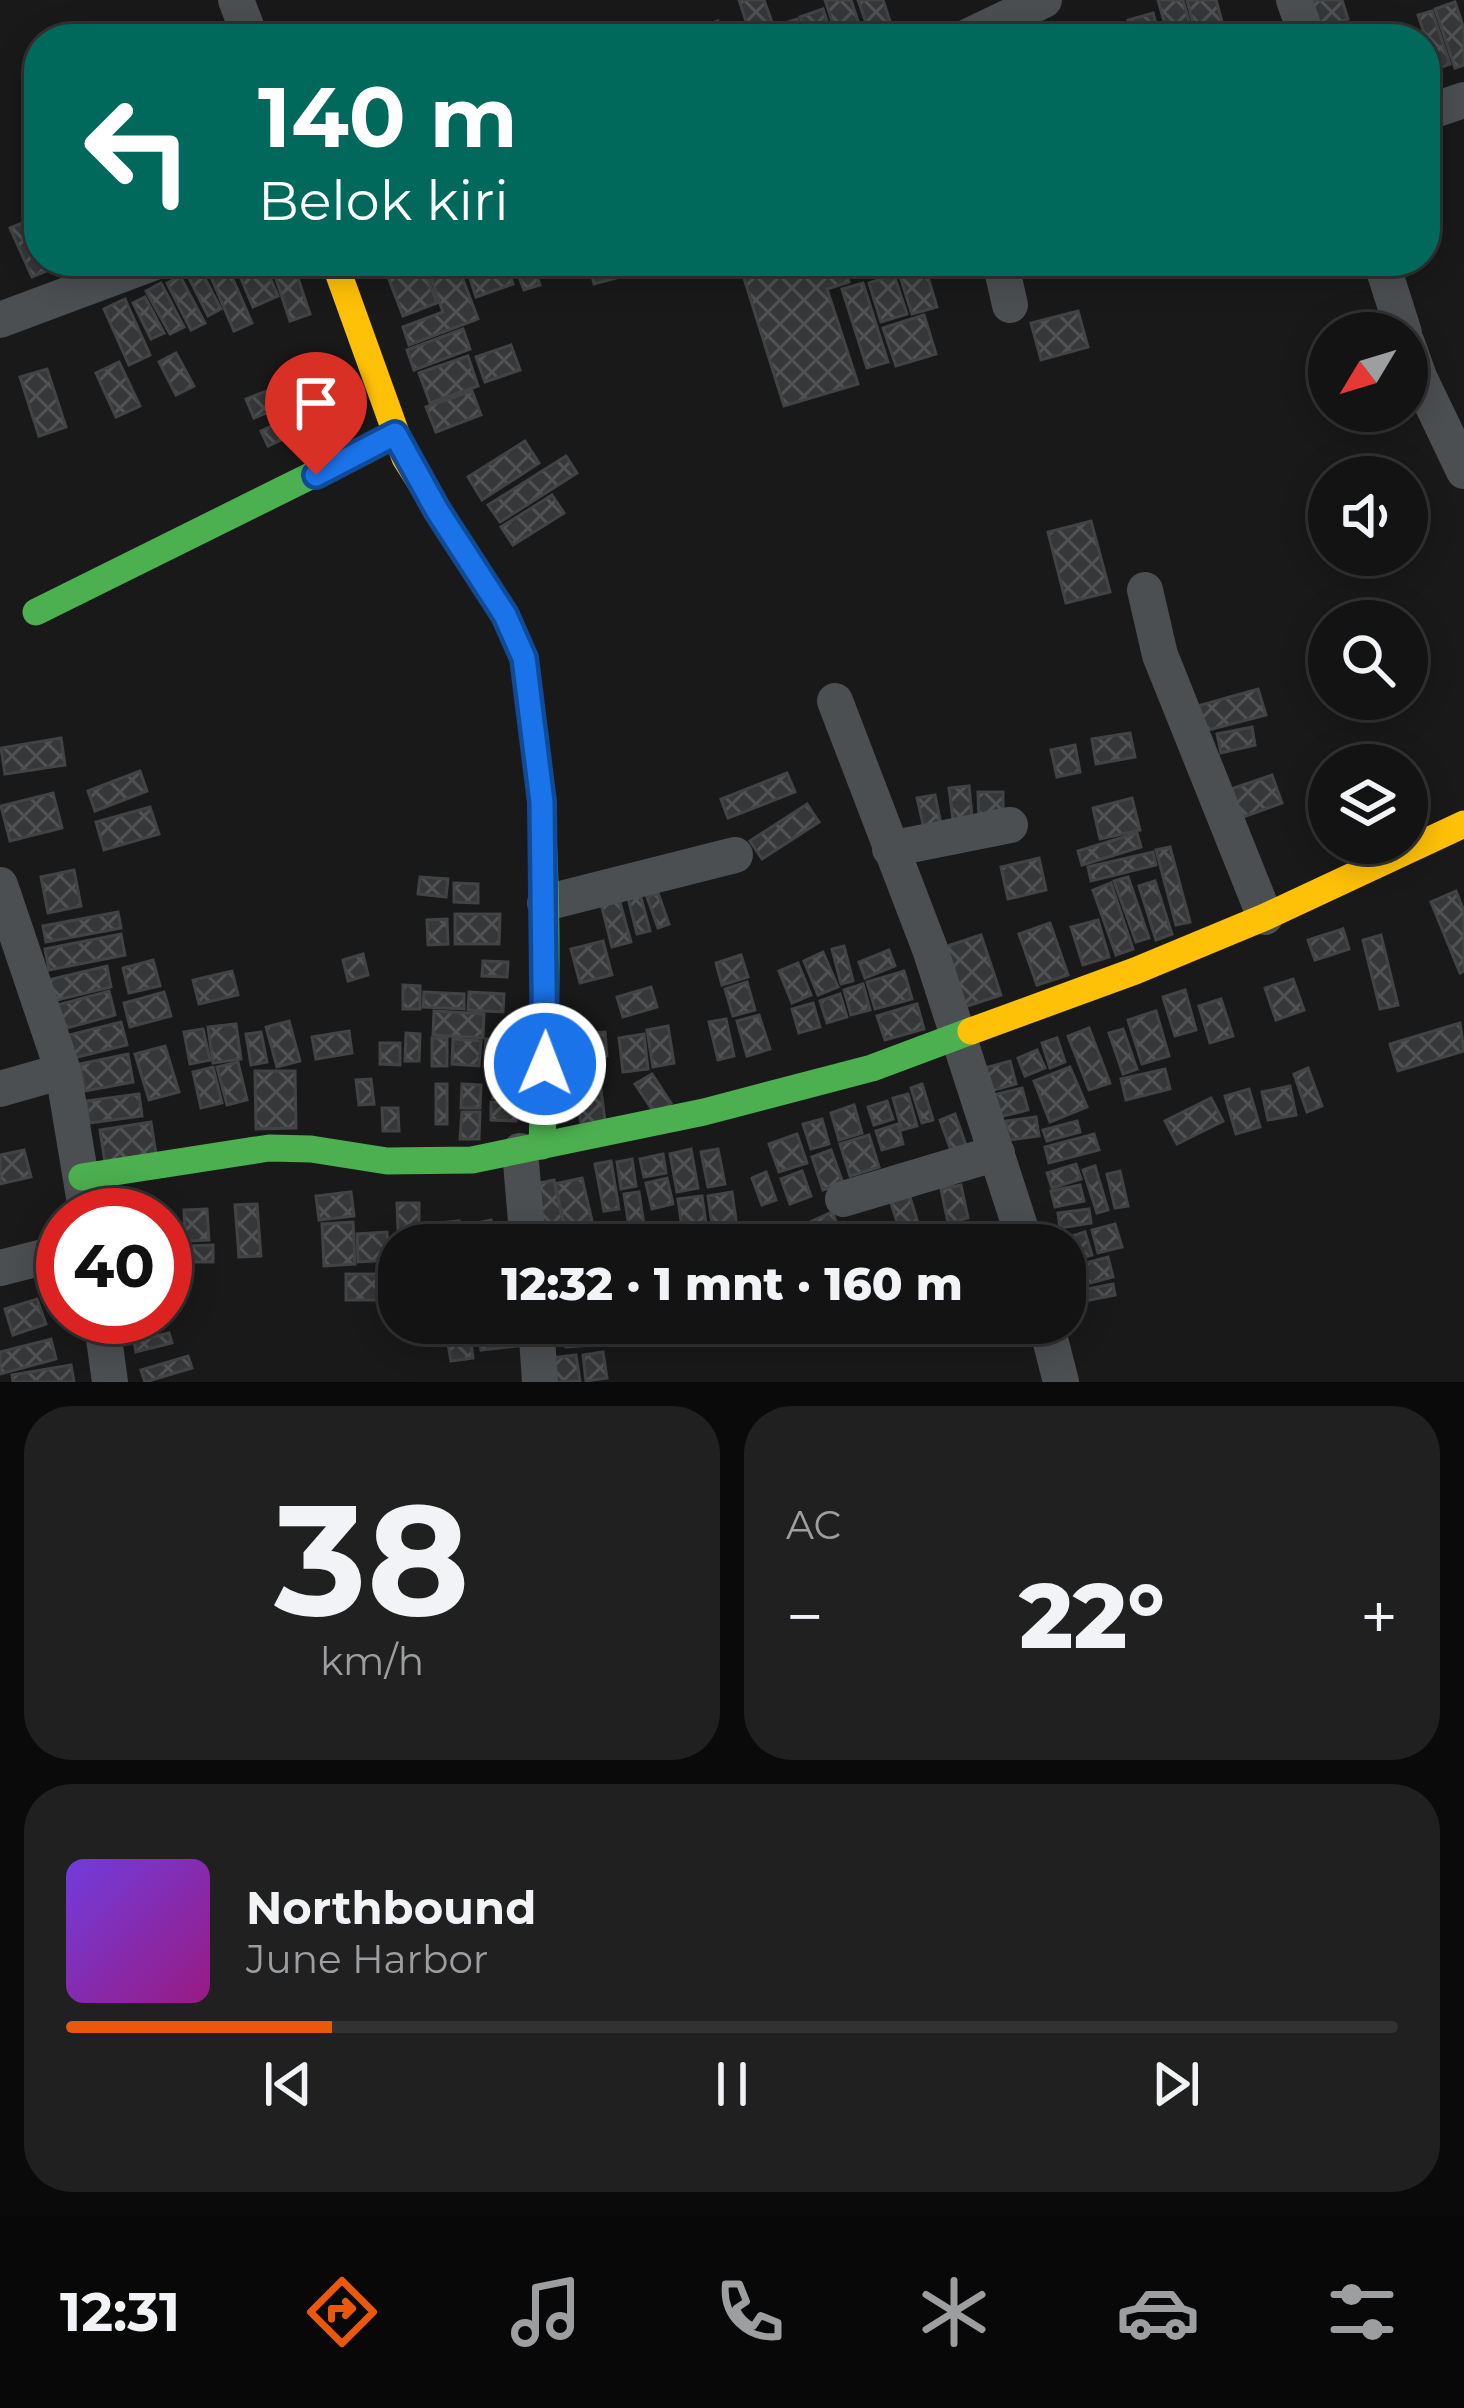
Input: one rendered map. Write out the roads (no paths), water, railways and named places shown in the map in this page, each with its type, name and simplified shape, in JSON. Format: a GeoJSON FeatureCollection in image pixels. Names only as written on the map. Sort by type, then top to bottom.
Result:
{"type":"FeatureCollection","features":[{"type":"Feature","properties":{"kind":"street"},"geometry":{"type":"LineString","coordinates":[[994,24],[1044,0]]}},
{"type":"Feature","properties":{"kind":"street"},"geometry":{"type":"LineString","coordinates":[[0,320],[118,276]]}},
{"type":"Feature","properties":{"kind":"street"},"geometry":{"type":"LineString","coordinates":[[339,276],[395,434],[505,615],[524,658],[542,802],[545,902],[529,1224]]}},
{"type":"Feature","properties":{"kind":"street"},"geometry":{"type":"LineString","coordinates":[[1003,276],[1010,304]]}},
{"type":"Feature","properties":{"kind":"street"},"geometry":{"type":"LineString","coordinates":[[1386,276],[1397,312]]}},
{"type":"Feature","properties":{"kind":"street"},"geometry":{"type":"LineString","coordinates":[[1428,396],[1464,471]]}},
{"type":"Feature","properties":{"kind":"street"},"geometry":{"type":"LineString","coordinates":[[37,612],[395,434]]}},
{"type":"Feature","properties":{"kind":"street"},"geometry":{"type":"LineString","coordinates":[[1144,590],[1160,655],[1264,917]]}},
{"type":"Feature","properties":{"kind":"street"},"geometry":{"type":"LineString","coordinates":[[835,701],[960,1037],[1019,1224]]}},
{"type":"Feature","properties":{"kind":"street"},"geometry":{"type":"LineString","coordinates":[[82,1177],[269,1148],[425,1162],[472,1160],[725,1106],[872,1068],[960,1037],[1264,917],[1464,824]]}},
{"type":"Feature","properties":{"kind":"street"},"geometry":{"type":"LineString","coordinates":[[890,849],[1010,825]]}},
{"type":"Feature","properties":{"kind":"street"},"geometry":{"type":"LineString","coordinates":[[545,902],[735,855]]}},
{"type":"Feature","properties":{"kind":"street"},"geometry":{"type":"LineString","coordinates":[[0,885],[62,1071],[83,1188]]}},
{"type":"Feature","properties":{"kind":"street"},"geometry":{"type":"LineString","coordinates":[[0,1089],[62,1071]]}},
{"type":"Feature","properties":{"kind":"street"},"geometry":{"type":"LineString","coordinates":[[843,1199],[997,1153]]}},
{"type":"Feature","properties":{"kind":"street"},"geometry":{"type":"LineString","coordinates":[[0,1268],[36,1259]]}},
{"type":"Feature","properties":{"kind":"street"},"geometry":{"type":"LineString","coordinates":[[105,1344],[110,1382]]}},
{"type":"Feature","properties":{"kind":"street"},"geometry":{"type":"LineString","coordinates":[[537,1344],[540,1382]]}},
{"type":"Feature","properties":{"kind":"street"},"geometry":{"type":"LineString","coordinates":[[1051,1344],[1060,1382]]}}]}
